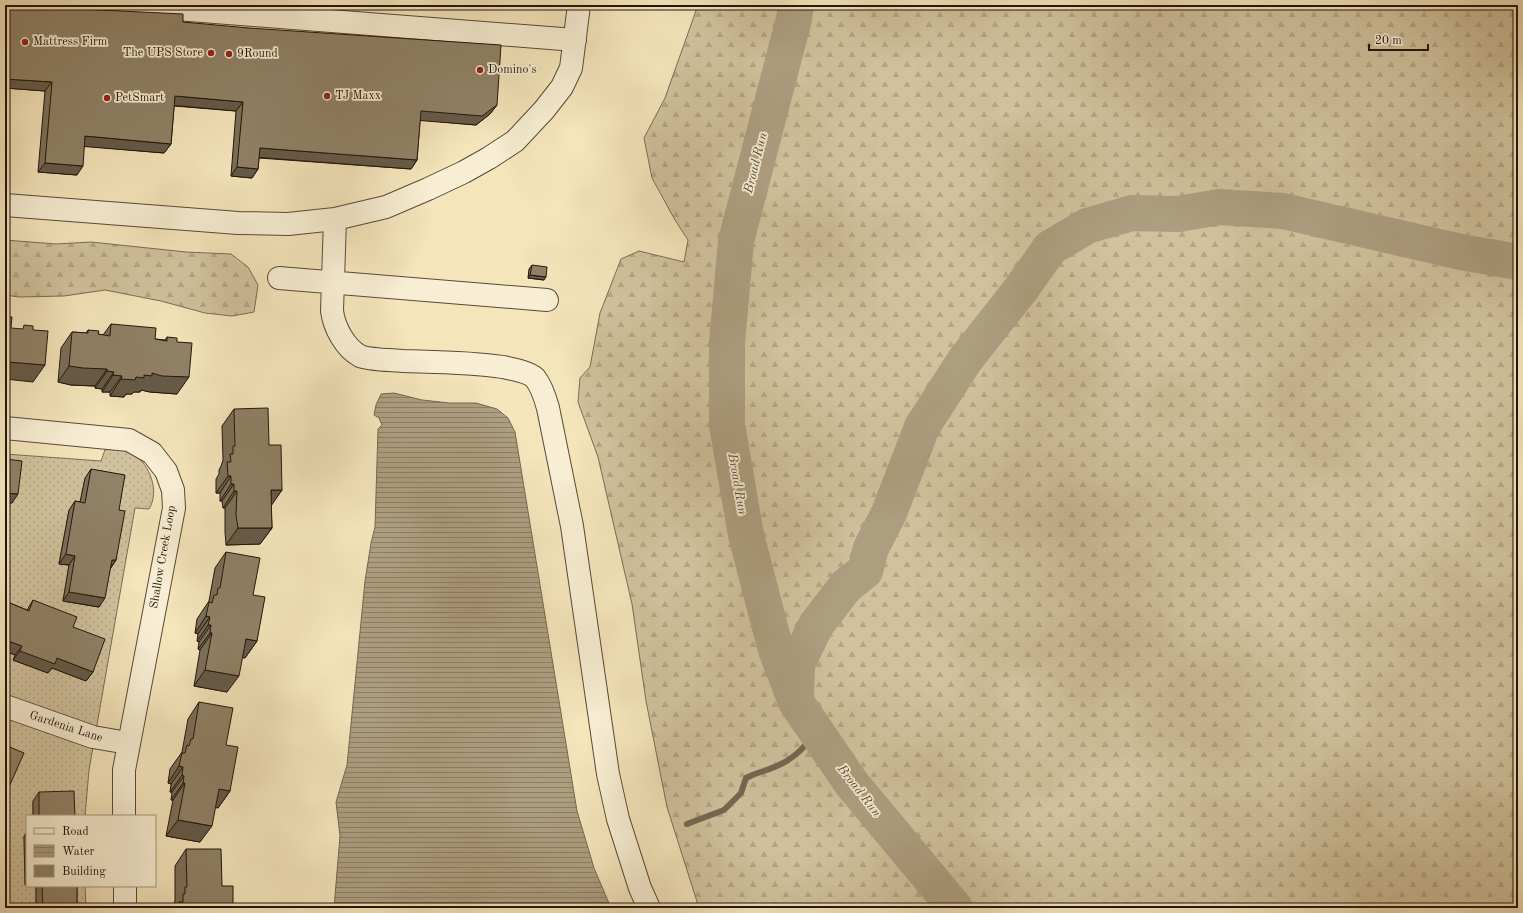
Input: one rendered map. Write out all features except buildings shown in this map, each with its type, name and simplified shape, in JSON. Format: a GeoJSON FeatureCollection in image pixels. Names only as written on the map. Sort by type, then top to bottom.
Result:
{"type":"FeatureCollection","features":[{"type":"Feature","properties":{"kind":"street"},"geometry":{"type":"LineString","coordinates":[[125,5],[575,40]]}},
{"type":"Feature","properties":{"kind":"street"},"geometry":{"type":"LineString","coordinates":[[5,205],[238,223],[288,224],[335,219],[386,207],[428,189],[489,158],[515,141],[544,110],[562,87],[571,68],[579,5]]}},
{"type":"Feature","properties":{"kind":"street"},"geometry":{"type":"LineString","coordinates":[[335,219],[331,303],[333,318],[340,334],[351,349],[361,357],[385,360],[492,365],[515,369],[534,377],[543,390],[572,526],[608,774],[614,804],[634,869],[649,908]]}},
{"type":"Feature","properties":{"kind":"street"},"geometry":{"type":"LineString","coordinates":[[279,278],[547,300]]}},
{"type":"Feature","properties":{"kind":"street","name":"Shallow Creek Loop"},"geometry":{"type":"LineString","coordinates":[[5,428],[129,440],[152,453],[166,470],[174,490],[174,508],[128,743],[124,770],[124,815]]}},
{"type":"Feature","properties":{"kind":"street","name":"Gardenia Lane"},"geometry":{"type":"LineString","coordinates":[[5,706],[93,738],[128,743]]}},
{"type":"Feature","properties":{"kind":"street"},"geometry":{"type":"LineString","coordinates":[[125,887],[125,908]]}},
{"type":"Feature","properties":{"kind":"green space"},"geometry":{"type":"Polygon","coordinates":[[[698,5],[1518,5],[1518,908],[699,908],[667,807],[646,701],[632,604],[598,457],[578,402],[580,378],[590,367],[600,313],[621,259],[639,251],[684,262],[688,240],[652,178],[644,138],[665,98],[698,5]]]}},
{"type":"Feature","properties":{"kind":"green space"},"geometry":{"type":"Polygon","coordinates":[[[5,240],[56,244],[91,242],[186,252],[231,254],[248,267],[258,285],[254,312],[232,316],[205,313],[161,301],[105,290],[64,296],[19,297],[5,295],[5,240]]]}},
{"type":"Feature","properties":{"kind":"green space"},"geometry":{"type":"Polygon","coordinates":[[[106,447],[120,449],[133,454],[144,464],[152,479],[154,495],[149,509],[135,508],[89,770],[85,815],[66,815],[33,801],[33,815],[26,815],[26,836],[24,837],[25,884],[26,887],[36,887],[36,908],[5,908],[5,651],[15,655],[14,660],[48,673],[27,609],[23,620],[5,613],[5,503],[12,503],[5,469],[5,454],[101,461],[106,447]],[[69,511],[59,563],[69,565],[63,601],[99,607],[78,512],[69,511]]]}},
{"type":"Feature","properties":{"kind":"green space"},"geometry":{"type":"Polygon","coordinates":[[[70,887],[85,887],[86,908],[71,908],[70,887]]]}},
{"type":"Feature","properties":{"kind":"water"},"geometry":{"type":"Polygon","coordinates":[[[394,393],[422,400],[450,403],[476,403],[497,409],[508,418],[515,432],[577,811],[594,868],[611,908],[334,908],[340,836],[336,802],[347,765],[365,581],[375,527],[378,429],[382,425],[379,418],[374,415],[376,405],[381,394],[394,393]]]}},
{"type":"Feature","properties":{"kind":"waterway","name":"Broad Run"},"geometry":{"type":"LineString","coordinates":[[796,5],[794,19],[736,241],[727,343],[727,425],[746,535],[776,650],[796,702],[852,784],[955,908]]}},
{"type":"Feature","properties":{"kind":"waterway"},"geometry":{"type":"LineString","coordinates":[[796,702],[797,664],[816,625],[846,586],[865,571],[871,548],[889,513],[922,427],[965,360],[1021,289],[1050,248],[1087,226],[1132,213],[1179,214],[1219,207],[1283,211],[1461,252],[1518,262]]}},
{"type":"Feature","properties":{"kind":"waterway"},"geometry":{"type":"LineString","coordinates":[[687,824],[724,810],[741,793],[746,778],[777,766],[791,758],[816,733]]}},
{"type":"Feature","properties":{"kind":"place","name":"Mattress Firm"},"geometry":{"type":"Point","coordinates":[25,42]}},
{"type":"Feature","properties":{"kind":"place","name":"The UPS Store"},"geometry":{"type":"Point","coordinates":[211,53]}},
{"type":"Feature","properties":{"kind":"place","name":"9Round"},"geometry":{"type":"Point","coordinates":[229,54]}},
{"type":"Feature","properties":{"kind":"place","name":"Domino's"},"geometry":{"type":"Point","coordinates":[480,70]}},
{"type":"Feature","properties":{"kind":"place","name":"TJ Maxx"},"geometry":{"type":"Point","coordinates":[327,96]}},
{"type":"Feature","properties":{"kind":"place","name":"PetSmart"},"geometry":{"type":"Point","coordinates":[107,98]}}]}
